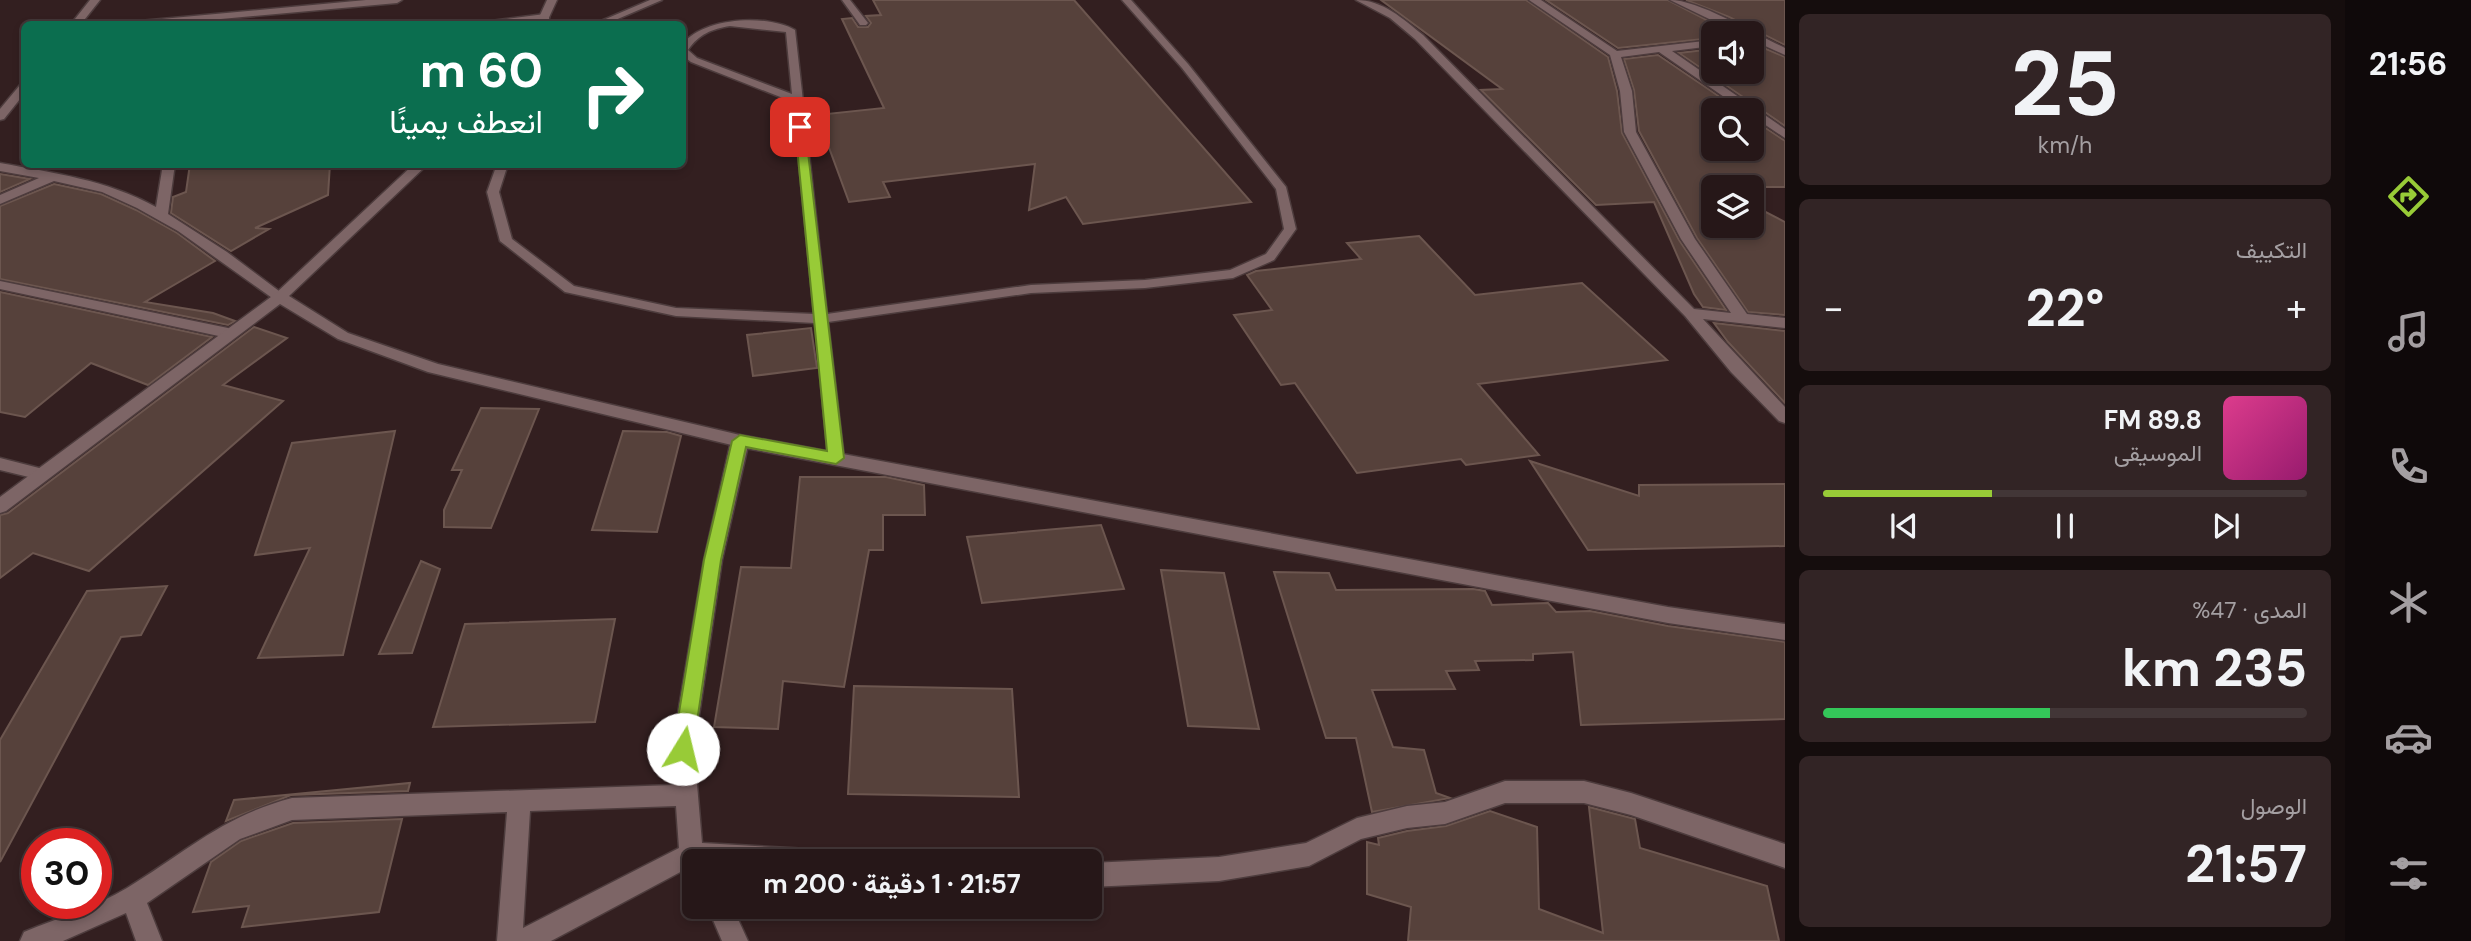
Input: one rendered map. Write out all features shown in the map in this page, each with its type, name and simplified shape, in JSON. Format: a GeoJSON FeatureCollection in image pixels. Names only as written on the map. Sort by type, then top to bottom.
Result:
{"type":"FeatureCollection","features":[{"type":"Feature","properties":{"kind":"street"},"geometry":{"type":"LineString","coordinates":[[78,21],[95,0]]}},
{"type":"Feature","properties":{"kind":"street"},"geometry":{"type":"LineString","coordinates":[[172,21],[397,0]]}},
{"type":"Feature","properties":{"kind":"street"},"geometry":{"type":"LineString","coordinates":[[543,21],[552,0]]}},
{"type":"Feature","properties":{"kind":"street"},"geometry":{"type":"LineString","coordinates":[[1361,0],[1394,16],[1419,37],[1690,313],[1737,368],[1785,417]]}},
{"type":"Feature","properties":{"kind":"street"},"geometry":{"type":"LineString","coordinates":[[1534,0],[1615,54],[1626,91],[1630,132],[1688,239],[1744,320]]}},
{"type":"Feature","properties":{"kind":"street"},"geometry":{"type":"LineString","coordinates":[[1675,0],[1720,21]]}},
{"type":"Feature","properties":{"kind":"street"},"geometry":{"type":"LineString","coordinates":[[1764,43],[1785,52]]}},
{"type":"Feature","properties":{"kind":"street"},"geometry":{"type":"LineString","coordinates":[[1615,54],[1701,44]]}},
{"type":"Feature","properties":{"kind":"street"},"geometry":{"type":"LineString","coordinates":[[1659,47],[1732,98]]}},
{"type":"Feature","properties":{"kind":"street"},"geometry":{"type":"LineString","coordinates":[[0,117],[21,91]]}},
{"type":"Feature","properties":{"kind":"street"},"geometry":{"type":"LineString","coordinates":[[1764,120],[1785,134]]}},
{"type":"Feature","properties":{"kind":"street"},"geometry":{"type":"LineString","coordinates":[[0,167],[54,176],[120,195],[161,215],[280,297],[343,336],[434,368],[740,441],[1668,615],[1785,632]]}},
{"type":"Feature","properties":{"kind":"street"},"geometry":{"type":"LineString","coordinates":[[161,215],[168,168]]}},
{"type":"Feature","properties":{"kind":"street"},"geometry":{"type":"LineString","coordinates":[[0,506],[228,333],[280,297],[418,168]]}},
{"type":"Feature","properties":{"kind":"street"},"geometry":{"type":"LineString","coordinates":[[0,200],[54,176]]}},
{"type":"Feature","properties":{"kind":"street"},"geometry":{"type":"LineString","coordinates":[[0,285],[228,333]]}},
{"type":"Feature","properties":{"kind":"street"},"geometry":{"type":"LineString","coordinates":[[1690,313],[1785,323]]}},
{"type":"Feature","properties":{"kind":"street"},"geometry":{"type":"LineString","coordinates":[[692,849],[683,749],[713,560],[740,441]]}},
{"type":"Feature","properties":{"kind":"street"},"geometry":{"type":"LineString","coordinates":[[0,464],[41,474]]}},
{"type":"Feature","properties":{"kind":"street"},"geometry":{"type":"LineString","coordinates":[[1102,874],[1219,869],[1309,854],[1357,830],[1407,817],[1446,813],[1505,792],[1584,792],[1631,804],[1785,856]]}},
{"type":"Feature","properties":{"kind":"street"},"geometry":{"type":"LineString","coordinates":[[33,941],[133,898],[232,831],[266,816],[292,809],[685,795]]}},
{"type":"Feature","properties":{"kind":"street"},"geometry":{"type":"LineString","coordinates":[[510,941],[520,802]]}},
{"type":"Feature","properties":{"kind":"street"},"geometry":{"type":"LineString","coordinates":[[525,941],[682,863]]}},
{"type":"Feature","properties":{"kind":"street"},"geometry":{"type":"LineString","coordinates":[[133,898],[149,941]]}},
{"type":"Feature","properties":{"kind":"street"},"geometry":{"type":"LineString","coordinates":[[725,919],[735,941]]}},
{"type":"Feature","properties":{"kind":"lane"},"geometry":{"type":"LineString","coordinates":[[606,21],[658,0]]}},
{"type":"Feature","properties":{"kind":"lane"},"geometry":{"type":"LineString","coordinates":[[846,0],[863,23]]}},
{"type":"Feature","properties":{"kind":"lane"},"geometry":{"type":"LineString","coordinates":[[502,168],[493,192],[506,241],[570,289],[676,312],[821,319],[1031,289],[1145,284],[1233,275],[1270,257],[1290,229],[1282,189],[1185,66],[1126,0]]}},
{"type":"Feature","properties":{"kind":"lane"},"geometry":{"type":"LineString","coordinates":[[686,43],[703,30],[734,23],[758,23],[790,30],[836,458]]}},
{"type":"Feature","properties":{"kind":"lane"},"geometry":{"type":"LineString","coordinates":[[686,54],[695,60],[797,100]]}},
{"type":"Feature","properties":{"kind":"building"},"geometry":{"type":"Polygon","coordinates":[[[873,0],[1074,0],[1251,202],[1083,224],[1066,197],[1029,210],[1035,164],[883,182],[890,197],[849,202],[817,115],[884,108],[842,19],[852,18],[858,27],[868,27],[871,23],[866,16],[881,15],[873,0]]]}},
{"type":"Feature","properties":{"kind":"building"},"geometry":{"type":"Polygon","coordinates":[[[1381,0],[1526,0],[1608,57],[1617,91],[1622,133],[1679,240],[1726,310],[1703,307],[1694,294],[1654,202],[1596,205],[1481,90],[1502,89],[1381,0]]]}},
{"type":"Feature","properties":{"kind":"building"},"geometry":{"type":"Polygon","coordinates":[[[1546,0],[1668,0],[1709,21],[1701,21],[1701,39],[1618,48],[1546,0]]]}},
{"type":"Feature","properties":{"kind":"building"},"geometry":{"type":"Polygon","coordinates":[[[1686,0],[1785,0],[1785,45],[1764,34],[1764,21],[1737,21],[1686,0]]]}},
{"type":"Feature","properties":{"kind":"building"},"geometry":{"type":"Polygon","coordinates":[[[1764,48],[1785,57],[1785,126],[1764,112],[1764,98],[1744,98],[1724,84],[1764,84],[1764,48]]]}},
{"type":"Feature","properties":{"kind":"building"},"geometry":{"type":"Polygon","coordinates":[[[1701,50],[1701,68],[1679,53],[1701,50]]]}},
{"type":"Feature","properties":{"kind":"building"},"geometry":{"type":"Polygon","coordinates":[[[1658,55],[1721,98],[1701,98],[1701,161],[1764,161],[1764,127],[1785,141],[1785,187],[1764,187],[1764,175],[1701,175],[1701,238],[1764,238],[1764,211],[1785,222],[1785,315],[1748,312],[1697,238],[1639,131],[1634,90],[1624,59],[1658,55]]]}},
{"type":"Feature","properties":{"kind":"building"},"geometry":{"type":"Polygon","coordinates":[[[189,168],[330,168],[328,195],[255,228],[269,229],[231,251],[171,213],[173,197],[186,192],[189,168]]]}},
{"type":"Feature","properties":{"kind":"building"},"geometry":{"type":"Polygon","coordinates":[[[0,174],[30,179],[0,192],[0,174]]]}},
{"type":"Feature","properties":{"kind":"building"},"geometry":{"type":"Polygon","coordinates":[[[54,184],[101,194],[136,210],[177,233],[215,261],[145,302],[213,313],[235,321],[228,325],[0,279],[0,206],[54,184]]]}},
{"type":"Feature","properties":{"kind":"building"},"geometry":{"type":"Polygon","coordinates":[[[1419,236],[1475,295],[1582,283],[1667,360],[1478,384],[1539,455],[1466,465],[1461,459],[1357,473],[1295,383],[1281,385],[1234,315],[1272,310],[1247,275],[1256,271],[1361,259],[1347,243],[1419,236]]]}},
{"type":"Feature","properties":{"kind":"building"},"geometry":{"type":"Polygon","coordinates":[[[0,292],[212,337],[148,385],[91,363],[25,417],[0,412],[0,292]]]}},
{"type":"Feature","properties":{"kind":"building"},"geometry":{"type":"Polygon","coordinates":[[[1714,323],[1785,331],[1785,403],[1728,342],[1714,323]]]}},
{"type":"Feature","properties":{"kind":"building"},"geometry":{"type":"Polygon","coordinates":[[[254,327],[287,338],[223,385],[283,401],[89,571],[33,553],[0,578],[0,515],[8,513],[254,327]]]}},
{"type":"Feature","properties":{"kind":"building"},"geometry":{"type":"Polygon","coordinates":[[[811,328],[817,368],[753,376],[747,335],[811,328]]]}},
{"type":"Feature","properties":{"kind":"building"},"geometry":{"type":"Polygon","coordinates":[[[481,408],[539,409],[491,528],[444,527],[444,510],[462,470],[452,470],[481,408]]]}},
{"type":"Feature","properties":{"kind":"building"},"geometry":{"type":"Polygon","coordinates":[[[395,431],[343,655],[258,658],[310,548],[255,555],[292,443],[395,431]]]}},
{"type":"Feature","properties":{"kind":"building"},"geometry":{"type":"Polygon","coordinates":[[[623,431],[667,432],[681,436],[657,532],[592,530],[623,431]]]}},
{"type":"Feature","properties":{"kind":"building"},"geometry":{"type":"Polygon","coordinates":[[[1530,461],[1639,496],[1639,485],[1785,484],[1785,546],[1588,550],[1530,461]]]}},
{"type":"Feature","properties":{"kind":"building"},"geometry":{"type":"Polygon","coordinates":[[[800,477],[886,477],[924,485],[925,515],[883,515],[883,550],[869,550],[844,687],[783,681],[778,729],[714,727],[741,567],[791,568],[800,477]]]}},
{"type":"Feature","properties":{"kind":"building"},"geometry":{"type":"Polygon","coordinates":[[[1101,525],[1124,589],[982,603],[967,537],[1101,525]]]}},
{"type":"Feature","properties":{"kind":"building"},"geometry":{"type":"Polygon","coordinates":[[[421,561],[440,569],[412,653],[379,654],[421,561]]]}},
{"type":"Feature","properties":{"kind":"building"},"geometry":{"type":"Polygon","coordinates":[[[1161,570],[1224,573],[1259,729],[1188,726],[1161,570]]]}},
{"type":"Feature","properties":{"kind":"building"},"geometry":{"type":"Polygon","coordinates":[[[1274,572],[1329,573],[1336,590],[1473,589],[1485,591],[1492,605],[1548,603],[1556,612],[1590,611],[1668,626],[1785,642],[1785,719],[1581,725],[1573,652],[1533,654],[1533,660],[1475,661],[1479,670],[1446,671],[1455,689],[1372,690],[1393,747],[1424,750],[1436,793],[1450,798],[1372,812],[1356,738],[1326,738],[1274,572]]]}},
{"type":"Feature","properties":{"kind":"building"},"geometry":{"type":"Polygon","coordinates":[[[167,586],[141,635],[121,637],[0,862],[0,740],[87,591],[167,586]]]}},
{"type":"Feature","properties":{"kind":"building"},"geometry":{"type":"Polygon","coordinates":[[[615,619],[595,722],[433,727],[465,624],[615,619]]]}},
{"type":"Feature","properties":{"kind":"building"},"geometry":{"type":"Polygon","coordinates":[[[854,686],[1012,689],[1019,797],[848,794],[854,686]]]}},
{"type":"Feature","properties":{"kind":"building"},"geometry":{"type":"Polygon","coordinates":[[[410,783],[408,791],[291,795],[226,821],[234,800],[410,783]]]}},
{"type":"Feature","properties":{"kind":"building"},"geometry":{"type":"Polygon","coordinates":[[[1589,807],[1635,819],[1640,848],[1767,886],[1779,941],[1408,941],[1411,907],[1367,894],[1367,842],[1379,845],[1378,838],[1446,826],[1490,811],[1537,827],[1539,909],[1603,933],[1589,807]]]}},
{"type":"Feature","properties":{"kind":"building"},"geometry":{"type":"Polygon","coordinates":[[[402,819],[379,912],[242,927],[249,906],[193,912],[211,862],[241,841],[293,823],[402,819]]]}},
{"type":"Feature","properties":{"kind":"route"},"geometry":{"type":"LineString","coordinates":[[683,749],[713,560],[740,441],[836,458],[800,127]]}}]}
